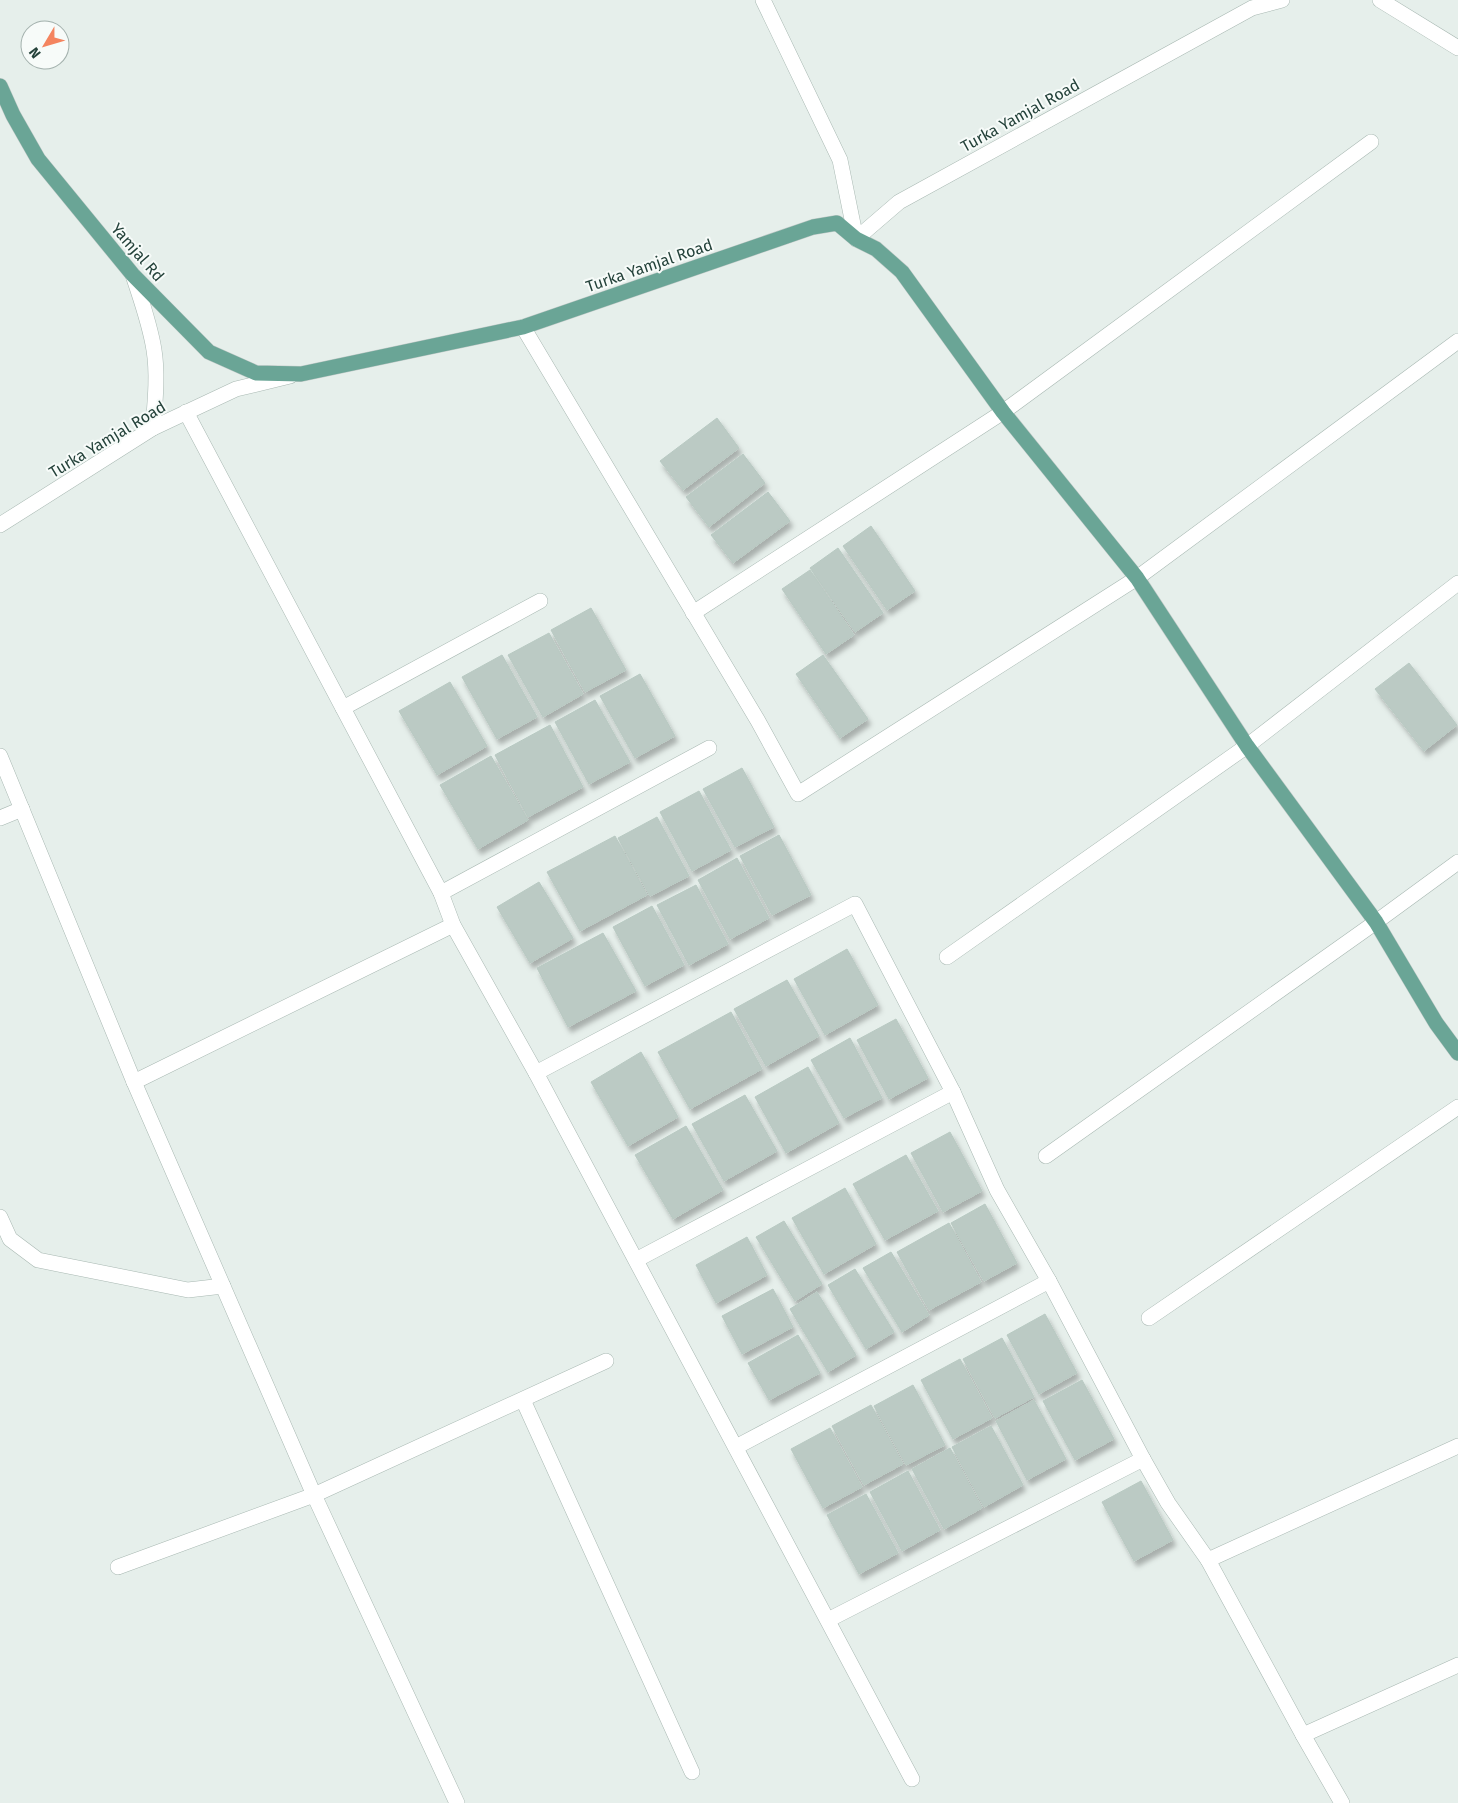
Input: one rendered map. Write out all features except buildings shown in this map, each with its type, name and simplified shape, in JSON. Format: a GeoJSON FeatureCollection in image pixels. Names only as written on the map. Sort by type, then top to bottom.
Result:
{"type":"FeatureCollection","features":[{"type":"Feature","properties":{"kind":"main road","name":"Yamjal Rd"},"geometry":{"type":"LineString","coordinates":[[0,86],[13,115],[38,158],[133,275],[209,352],[256,373],[301,374]]}},
{"type":"Feature","properties":{"kind":"main road","name":"Turka Yamjal Road"},"geometry":{"type":"LineString","coordinates":[[301,374],[523,327],[813,227],[837,224],[856,239]]}},
{"type":"Feature","properties":{"kind":"main road"},"geometry":{"type":"LineString","coordinates":[[856,239],[876,249],[902,272],[1003,412],[1137,578],[1248,746],[1376,922],[1436,1023],[1458,1053]]}},
{"type":"Feature","properties":{"kind":"street"},"geometry":{"type":"LineString","coordinates":[[763,0],[840,160],[856,239]]}},
{"type":"Feature","properties":{"kind":"street","name":"Turka Yamjal Road"},"geometry":{"type":"LineString","coordinates":[[856,239],[899,202],[1252,8],[1282,0]]}},
{"type":"Feature","properties":{"kind":"street"},"geometry":{"type":"LineString","coordinates":[[1380,0],[1458,48]]}},
{"type":"Feature","properties":{"kind":"street"},"geometry":{"type":"LineString","coordinates":[[693,613],[1003,412],[1371,142]]}},
{"type":"Feature","properties":{"kind":"street"},"geometry":{"type":"LineString","coordinates":[[133,275],[148,322],[155,352],[153,428]]}},
{"type":"Feature","properties":{"kind":"street"},"geometry":{"type":"LineString","coordinates":[[523,327],[758,721],[798,794],[1137,578],[1458,341]]}},
{"type":"Feature","properties":{"kind":"street","name":"Turka Yamjal Road"},"geometry":{"type":"LineString","coordinates":[[0,525],[153,428],[236,389],[301,374]]}},
{"type":"Feature","properties":{"kind":"street"},"geometry":{"type":"LineString","coordinates":[[186,412],[441,893],[453,925],[536,1073],[912,1779]]}},
{"type":"Feature","properties":{"kind":"street"},"geometry":{"type":"LineString","coordinates":[[947,958],[1248,746],[1458,583]]}},
{"type":"Feature","properties":{"kind":"street"},"geometry":{"type":"LineString","coordinates":[[343,708],[540,601]]}},
{"type":"Feature","properties":{"kind":"street"},"geometry":{"type":"LineString","coordinates":[[441,893],[709,748]]}},
{"type":"Feature","properties":{"kind":"street"},"geometry":{"type":"LineString","coordinates":[[0,756],[134,1082],[314,1495],[457,1803]]}},
{"type":"Feature","properties":{"kind":"street"},"geometry":{"type":"LineString","coordinates":[[0,818],[22,809]]}},
{"type":"Feature","properties":{"kind":"street"},"geometry":{"type":"LineString","coordinates":[[1046,1156],[1458,862]]}},
{"type":"Feature","properties":{"kind":"street"},"geometry":{"type":"LineString","coordinates":[[536,1073],[855,904],[953,1092],[998,1190],[1049,1281],[1168,1504],[1208,1560],[1339,1802]]}},
{"type":"Feature","properties":{"kind":"street"},"geometry":{"type":"LineString","coordinates":[[134,1082],[453,925]]}},
{"type":"Feature","properties":{"kind":"street"},"geometry":{"type":"LineString","coordinates":[[636,1260],[953,1092]]}},
{"type":"Feature","properties":{"kind":"street"},"geometry":{"type":"LineString","coordinates":[[1149,1318],[1458,1108]]}},
{"type":"Feature","properties":{"kind":"street"},"geometry":{"type":"LineString","coordinates":[[0,1217],[10,1239],[38,1260],[188,1290],[223,1286]]}},
{"type":"Feature","properties":{"kind":"street"},"geometry":{"type":"LineString","coordinates":[[736,1447],[1049,1281]]}},
{"type":"Feature","properties":{"kind":"street"},"geometry":{"type":"LineString","coordinates":[[118,1566],[314,1495],[606,1361]]}},
{"type":"Feature","properties":{"kind":"street"},"geometry":{"type":"LineString","coordinates":[[523,1400],[692,1772]]}},
{"type":"Feature","properties":{"kind":"street"},"geometry":{"type":"LineString","coordinates":[[1208,1560],[1458,1446]]}},
{"type":"Feature","properties":{"kind":"street"},"geometry":{"type":"LineString","coordinates":[[828,1620],[1143,1459]]}},
{"type":"Feature","properties":{"kind":"street"},"geometry":{"type":"LineString","coordinates":[[1302,1735],[1458,1665]]}}]}
